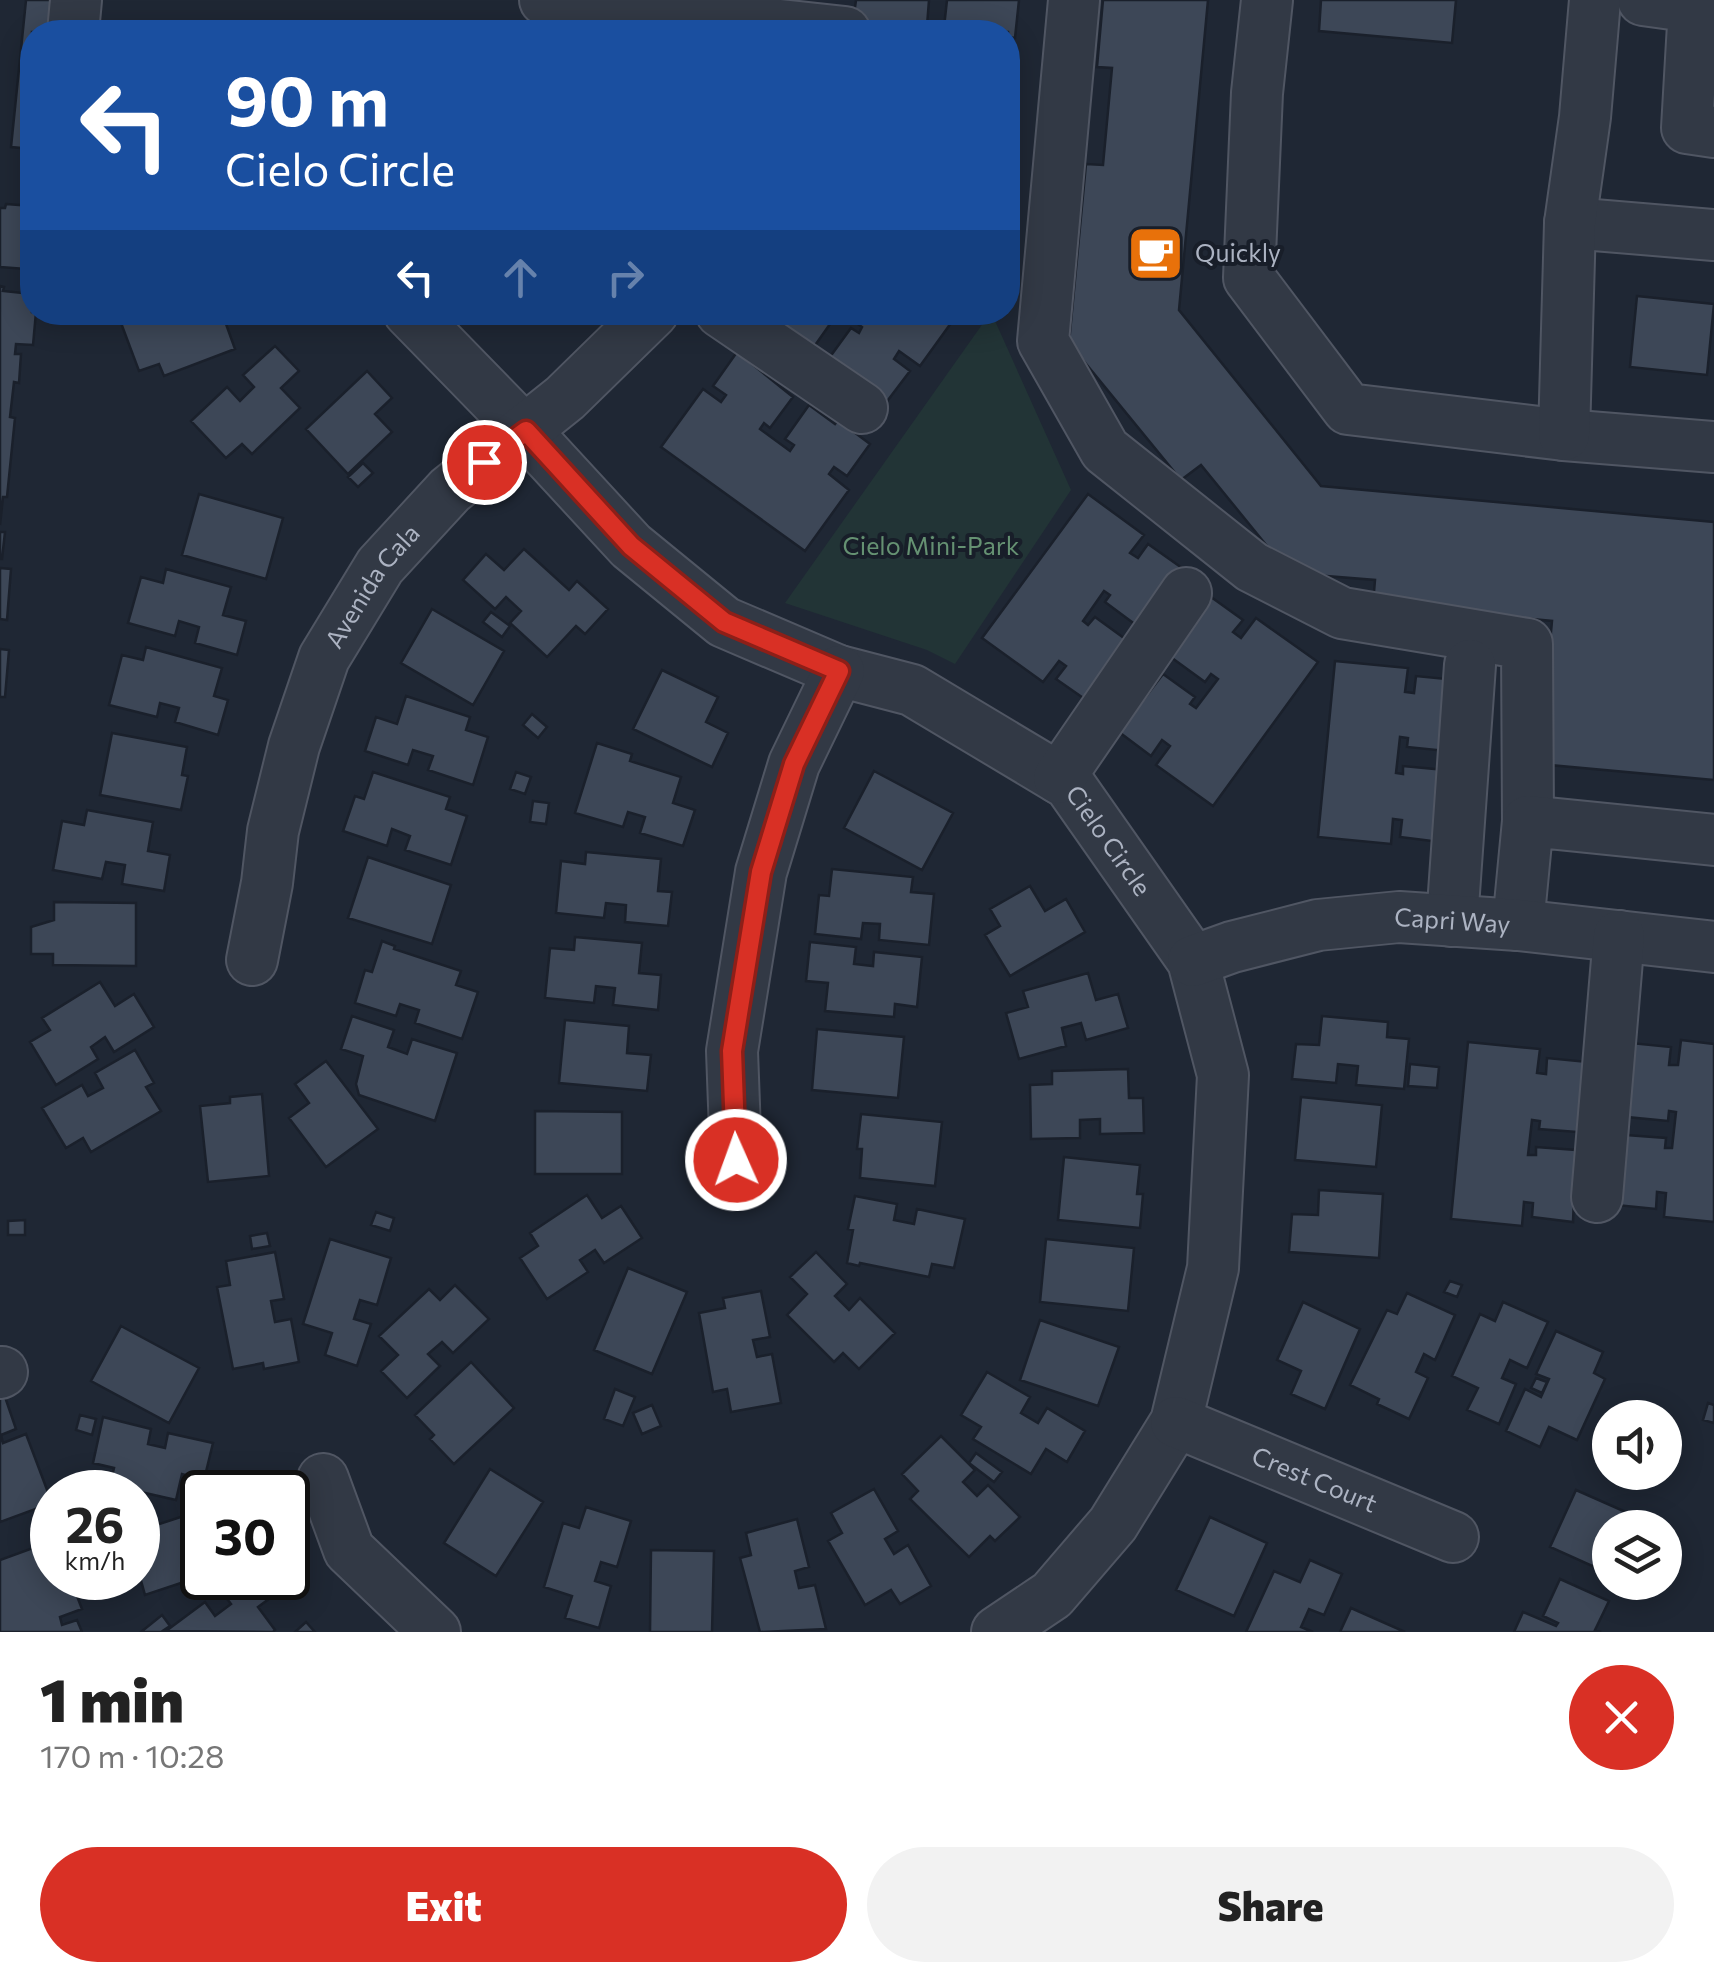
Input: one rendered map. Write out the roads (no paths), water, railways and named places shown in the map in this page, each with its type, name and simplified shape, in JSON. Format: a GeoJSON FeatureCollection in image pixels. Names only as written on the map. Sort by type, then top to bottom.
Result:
{"type":"FeatureCollection","features":[{"type":"Feature","properties":{"kind":"street"},"geometry":{"type":"LineString","coordinates":[[545,0],[765,19]]}},
{"type":"Feature","properties":{"kind":"street"},"geometry":{"type":"LineString","coordinates":[[1074,0],[1043,341],[1105,450],[1252,567],[1342,613],[1527,644],[1528,822],[1518,924]]}},
{"type":"Feature","properties":{"kind":"street"},"geometry":{"type":"LineString","coordinates":[[1267,0],[1256,93],[1249,278],[1348,410],[1564,435],[1714,447]]}},
{"type":"Feature","properties":{"kind":"street"},"geometry":{"type":"LineString","coordinates":[[1564,435],[1570,223],[1585,117],[1595,0]]}},
{"type":"Feature","properties":{"kind":"street"},"geometry":{"type":"LineString","coordinates":[[1643,0],[1694,6],[1687,128],[1714,132]]}},
{"type":"Feature","properties":{"kind":"street"},"geometry":{"type":"LineString","coordinates":[[1570,223],[1714,234]]}},
{"type":"Feature","properties":{"kind":"street","name":"Cielo Circle"},"geometry":{"type":"LineString","coordinates":[[422,325],[631,546],[724,622],[839,671],[912,690],[1069,784],[1193,961],[1223,1075],[1213,1268],[1176,1422],[1113,1524],[1052,1595],[997,1632]]}},
{"type":"Feature","properties":{"kind":"street","name":"Avenida Cala"},"geometry":{"type":"LineString","coordinates":[[252,960],[273,831],[294,746],[324,658],[380,566],[450,490],[526,431],[644,325]]}},
{"type":"Feature","properties":{"kind":"street"},"geometry":{"type":"LineString","coordinates":[[740,325],[862,408]]}},
{"type":"Feature","properties":{"kind":"street"},"geometry":{"type":"LineString","coordinates":[[1059,778],[1186,594]]}},
{"type":"Feature","properties":{"kind":"street"},"geometry":{"type":"LineString","coordinates":[[1452,920],[1470,664]]}},
{"type":"Feature","properties":{"kind":"street"},"geometry":{"type":"LineString","coordinates":[[736,1160],[732,1051],[761,872],[794,764],[839,671]]}},
{"type":"Feature","properties":{"kind":"street"},"geometry":{"type":"LineString","coordinates":[[1528,822],[1714,840]]}},
{"type":"Feature","properties":{"kind":"street","name":"Capri Way"},"geometry":{"type":"LineString","coordinates":[[1193,961],[1318,925],[1398,917],[1518,924],[1714,947]]}},
{"type":"Feature","properties":{"kind":"street"},"geometry":{"type":"LineString","coordinates":[[1597,1197],[1619,936]]}},
{"type":"Feature","properties":{"kind":"street","name":"Crest Court"},"geometry":{"type":"LineString","coordinates":[[1176,1422],[1452,1537]]}},
{"type":"Feature","properties":{"kind":"street"},"geometry":{"type":"LineString","coordinates":[[324,1479],[350,1550],[436,1632]]}},
{"type":"Feature","properties":{"kind":"place","name":"Quickly"},"geometry":{"type":"Point","coordinates":[1156,253]}},
{"type":"Feature","properties":{"kind":"park label","name":"Cielo Mini-Park"},"geometry":{"type":"Point","coordinates":[931,546]}}]}
